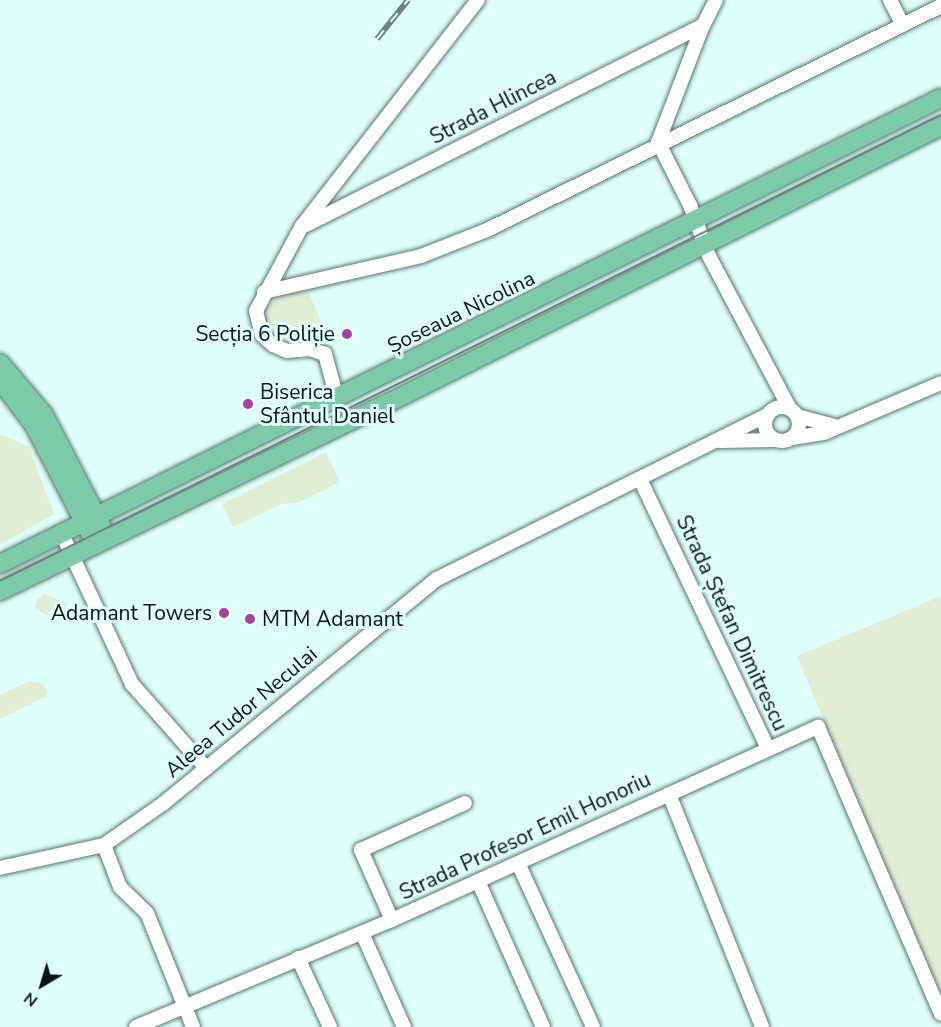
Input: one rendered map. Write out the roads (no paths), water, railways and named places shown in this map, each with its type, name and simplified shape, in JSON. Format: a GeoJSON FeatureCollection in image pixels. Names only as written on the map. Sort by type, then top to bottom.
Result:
{"type":"FeatureCollection","features":[{"type":"Feature","properties":{"kind":"main road","name":"Șoseaua Nicolina"},"geometry":{"type":"LineString","coordinates":[[0,564],[941,98]]}},
{"type":"Feature","properties":{"kind":"main road"},"geometry":{"type":"LineString","coordinates":[[0,591],[102,543],[941,126]]}},
{"type":"Feature","properties":{"kind":"main road"},"geometry":{"type":"LineString","coordinates":[[0,363],[44,415],[102,543]]}},
{"type":"Feature","properties":{"kind":"main road"},"geometry":{"type":"LineString","coordinates":[[0,380],[34,424],[91,520]]}},
{"type":"Feature","properties":{"kind":"street"},"geometry":{"type":"LineString","coordinates":[[337,398],[325,354],[310,349],[287,351],[261,335],[256,311],[264,292],[302,226],[478,0]]}},
{"type":"Feature","properties":{"kind":"street"},"geometry":{"type":"LineString","coordinates":[[716,0],[703,25],[658,142],[704,244],[776,381],[782,412],[799,426],[792,438]]}},
{"type":"Feature","properties":{"kind":"street"},"geometry":{"type":"LineString","coordinates":[[890,0],[903,25]]}},
{"type":"Feature","properties":{"kind":"street"},"geometry":{"type":"LineString","coordinates":[[264,292],[421,256],[460,241],[658,142],[941,6]]}},
{"type":"Feature","properties":{"kind":"street","name":"Strada Hlincea"},"geometry":{"type":"LineString","coordinates":[[302,226],[703,25]]}},
{"type":"Feature","properties":{"kind":"street","name":"Aleea Tudor Neculai"},"geometry":{"type":"LineString","coordinates":[[718,441],[807,438],[941,384]]}},
{"type":"Feature","properties":{"kind":"street"},"geometry":{"type":"LineString","coordinates":[[782,412],[835,426]]}},
{"type":"Feature","properties":{"kind":"street"},"geometry":{"type":"LineString","coordinates":[[774,440],[765,429],[782,412]]}},
{"type":"Feature","properties":{"kind":"street","name":"Aleea Tudor Neculai"},"geometry":{"type":"LineString","coordinates":[[0,868],[104,845],[206,768],[437,579],[782,412]]}},
{"type":"Feature","properties":{"kind":"street","name":"Strada Ștefan Dimitrescu"},"geometry":{"type":"LineString","coordinates":[[640,479],[768,748],[818,727],[941,1014]]}},
{"type":"Feature","properties":{"kind":"street"},"geometry":{"type":"LineString","coordinates":[[62,534],[132,684],[206,768]]}},
{"type":"Feature","properties":{"kind":"street","name":"Strada Profesor Emil Honoriu"},"geometry":{"type":"LineString","coordinates":[[136,1027],[183,1005],[392,920],[768,748]]}},
{"type":"Feature","properties":{"kind":"street"},"geometry":{"type":"LineString","coordinates":[[669,794],[762,1027]]}},
{"type":"Feature","properties":{"kind":"street"},"geometry":{"type":"LineString","coordinates":[[392,920],[361,850],[465,803]]}},
{"type":"Feature","properties":{"kind":"street"},"geometry":{"type":"LineString","coordinates":[[104,845],[120,887],[147,913],[193,1027]]}},
{"type":"Feature","properties":{"kind":"street"},"geometry":{"type":"LineString","coordinates":[[519,863],[593,1027]]}},
{"type":"Feature","properties":{"kind":"street"},"geometry":{"type":"LineString","coordinates":[[478,881],[543,1027]]}},
{"type":"Feature","properties":{"kind":"street"},"geometry":{"type":"LineString","coordinates":[[362,933],[404,1027]]}},
{"type":"Feature","properties":{"kind":"street"},"geometry":{"type":"LineString","coordinates":[[298,958],[330,1027]]}},
{"type":"Feature","properties":{"kind":"tram line"},"geometry":{"type":"LineString","coordinates":[[0,581],[941,115]]}},
{"type":"Feature","properties":{"kind":"railway"},"geometry":{"type":"LineString","coordinates":[[377,39],[408,0]]}},
{"type":"Feature","properties":{"kind":"place","name":"Secția 6 Poliție"},"geometry":{"type":"Point","coordinates":[347,334]}},
{"type":"Feature","properties":{"kind":"place","name":"Biserica Sfântul Daniel"},"geometry":{"type":"Point","coordinates":[248,404]}},
{"type":"Feature","properties":{"kind":"place","name":"Adamant Towers"},"geometry":{"type":"Point","coordinates":[224,613]}},
{"type":"Feature","properties":{"kind":"place","name":"MTM Adamant"},"geometry":{"type":"Point","coordinates":[250,619]}}]}
